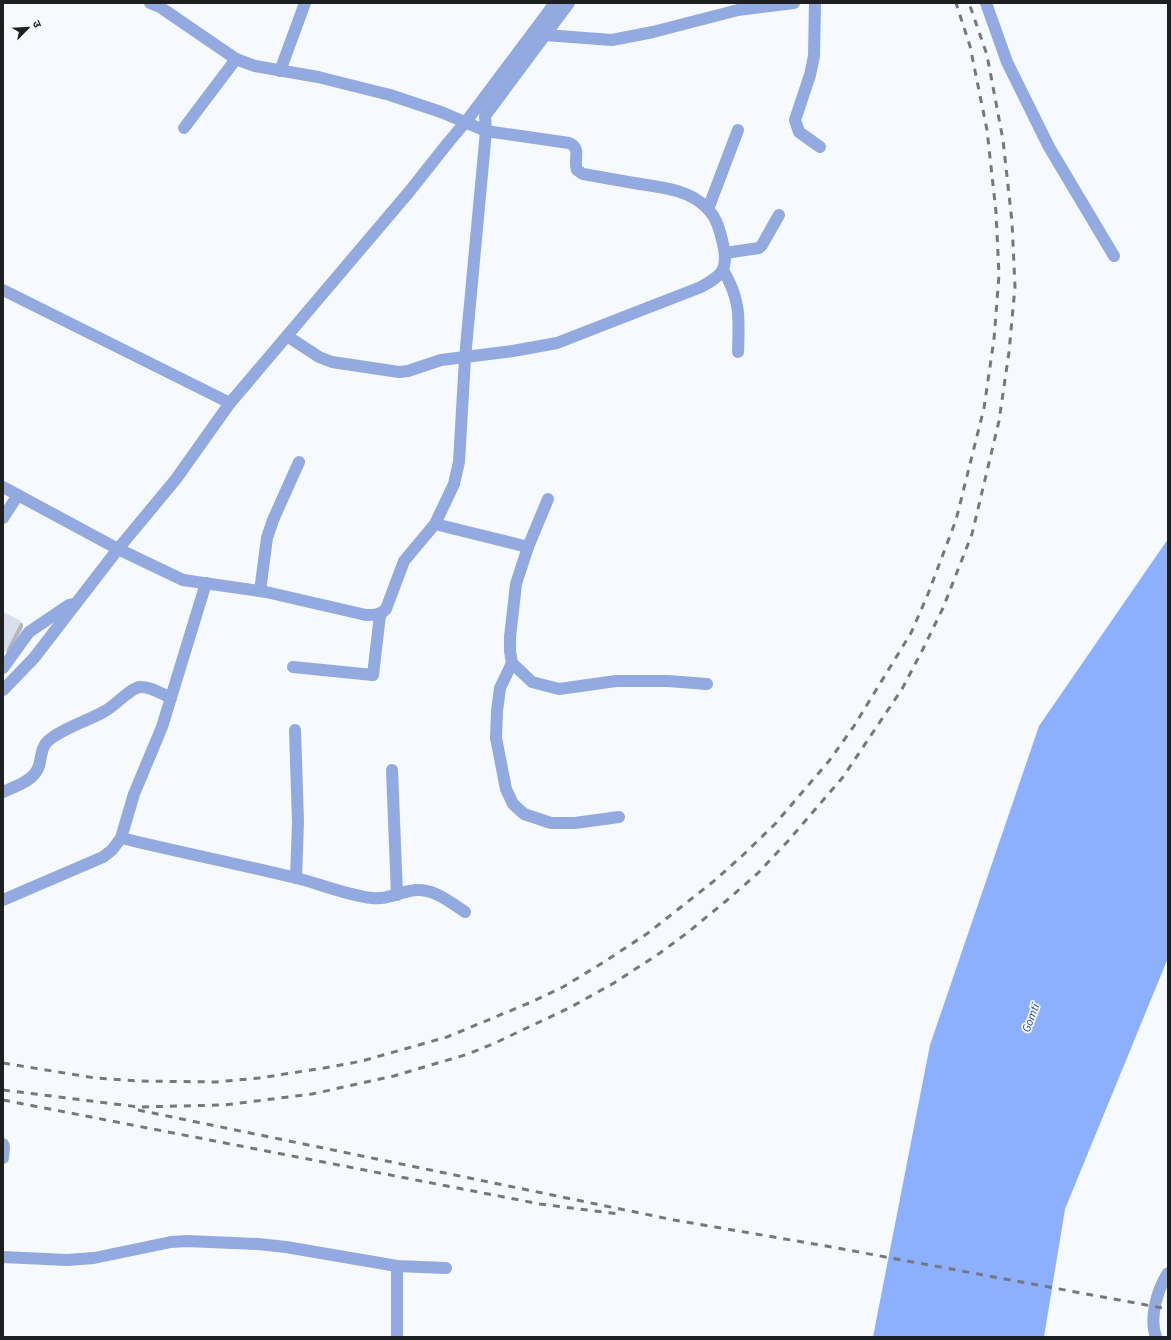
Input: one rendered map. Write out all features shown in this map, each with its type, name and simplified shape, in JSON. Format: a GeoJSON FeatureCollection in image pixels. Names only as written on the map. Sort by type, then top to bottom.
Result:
{"type":"FeatureCollection","features":[{"type":"Feature","properties":{"kind":"street"},"geometry":{"type":"LineString","coordinates":[[150,3],[160,7],[236,59],[255,66],[318,77],[390,95],[441,112],[486,131],[569,143],[575,147],[577,152],[577,170],[583,174],[671,189],[694,197],[708,209],[717,221],[725,253],[724,270],[732,284],[737,299],[739,315],[738,352]]}},
{"type":"Feature","properties":{"kind":"street"},"geometry":{"type":"LineString","coordinates":[[280,71],[305,3]]}},
{"type":"Feature","properties":{"kind":"street"},"geometry":{"type":"LineString","coordinates":[[3,690],[34,658],[118,549],[176,479],[230,404],[404,198],[468,119],[555,3]]}},
{"type":"Feature","properties":{"kind":"street"},"geometry":{"type":"LineString","coordinates":[[293,667],[373,675],[380,615],[386,609],[404,561],[434,524],[454,484],[459,462],[464,358],[486,131],[485,116],[569,3]]}},
{"type":"Feature","properties":{"kind":"street"},"geometry":{"type":"LineString","coordinates":[[545,35],[612,40],[653,32],[738,10],[794,3]]}},
{"type":"Feature","properties":{"kind":"street"},"geometry":{"type":"LineString","coordinates":[[815,3],[814,56],[810,75],[795,120],[799,132],[820,147]]}},
{"type":"Feature","properties":{"kind":"street"},"geometry":{"type":"LineString","coordinates":[[986,3],[1008,62],[1049,147],[1114,256]]}},
{"type":"Feature","properties":{"kind":"street"},"geometry":{"type":"LineString","coordinates":[[184,128],[236,59]]}},
{"type":"Feature","properties":{"kind":"street"},"geometry":{"type":"LineString","coordinates":[[708,209],[738,130]]}},
{"type":"Feature","properties":{"kind":"street"},"geometry":{"type":"LineString","coordinates":[[725,253],[759,248],[779,214]]}},
{"type":"Feature","properties":{"kind":"street"},"geometry":{"type":"LineString","coordinates":[[287,336],[319,357],[332,362],[399,372],[408,371],[441,360],[513,351],[568,339],[701,287],[717,278],[724,270]]}},
{"type":"Feature","properties":{"kind":"street"},"geometry":{"type":"LineString","coordinates":[[3,290],[230,404]]}},
{"type":"Feature","properties":{"kind":"street"},"geometry":{"type":"LineString","coordinates":[[260,591],[267,538],[272,520],[299,462]]}},
{"type":"Feature","properties":{"kind":"street"},"geometry":{"type":"LineString","coordinates":[[3,487],[118,549],[183,580],[260,591],[366,615],[377,615],[382,613]]}},
{"type":"Feature","properties":{"kind":"street"},"geometry":{"type":"LineString","coordinates":[[3,518],[18,495]]}},
{"type":"Feature","properties":{"kind":"street"},"geometry":{"type":"LineString","coordinates":[[548,499],[528,547],[516,584],[510,637],[512,663],[500,688],[496,711],[496,738],[506,789],[513,804],[524,814],[551,823],[575,823],[619,817]]}},
{"type":"Feature","properties":{"kind":"street"},"geometry":{"type":"LineString","coordinates":[[434,524],[528,547]]}},
{"type":"Feature","properties":{"kind":"street"},"geometry":{"type":"LineString","coordinates":[[3,900],[102,856],[112,850],[121,838],[134,794],[162,727],[206,583]]}},
{"type":"Feature","properties":{"kind":"street"},"geometry":{"type":"LineString","coordinates":[[3,668],[29,632],[69,605],[77,602]]}},
{"type":"Feature","properties":{"kind":"street"},"geometry":{"type":"LineString","coordinates":[[512,663],[532,682],[559,689],[616,681],[668,681],[707,684]]}},
{"type":"Feature","properties":{"kind":"street"},"geometry":{"type":"LineString","coordinates":[[3,792],[33,776],[38,768],[46,743],[56,736],[104,712],[116,704],[132,689],[143,687],[150,688],[171,698]]}},
{"type":"Feature","properties":{"kind":"street"},"geometry":{"type":"LineString","coordinates":[[295,730],[298,822],[296,878]]}},
{"type":"Feature","properties":{"kind":"street"},"geometry":{"type":"LineString","coordinates":[[392,770],[397,895]]}},
{"type":"Feature","properties":{"kind":"street"},"geometry":{"type":"LineString","coordinates":[[121,838],[296,878],[348,893],[373,898],[384,898],[411,890],[432,892],[443,897],[466,912]]}},
{"type":"Feature","properties":{"kind":"street"},"geometry":{"type":"LineString","coordinates":[[3,1144],[3,1158]]}},
{"type":"Feature","properties":{"kind":"street"},"geometry":{"type":"LineString","coordinates":[[3,1257],[68,1260],[94,1258],[171,1242],[187,1241],[272,1246],[397,1266],[446,1268]]}},
{"type":"Feature","properties":{"kind":"street"},"geometry":{"type":"LineString","coordinates":[[397,1266],[397,1337]]}},
{"type":"Feature","properties":{"kind":"street"},"geometry":{"type":"LineString","coordinates":[[1156,1337],[1153,1316],[1162,1281],[1168,1273]]}},
{"type":"Feature","properties":{"kind":"water","name":"Gomtī"},"geometry":{"type":"Polygon","coordinates":[[[1168,539],[1168,958],[1065,1209],[1044,1337],[873,1337],[930,1045],[1039,726],[1168,539]]]}},
{"type":"Feature","properties":{"kind":"building"},"geometry":{"type":"Polygon","coordinates":[[[3,612],[21,621],[3,656],[3,612]]]}},
{"type":"Feature","properties":{"kind":"railway"},"geometry":{"type":"LineString","coordinates":[[3,1063],[95,1078],[138,1081],[216,1082],[259,1078],[362,1061],[447,1037],[529,1003],[563,987],[604,962],[648,933],[714,881],[775,824],[829,761],[854,726],[911,633],[928,594],[956,520],[984,408],[994,339],[999,275],[996,212],[987,130],[970,46],[956,3]]}},
{"type":"Feature","properties":{"kind":"railway"},"geometry":{"type":"LineString","coordinates":[[3,1090],[139,1107],[224,1105],[312,1094],[394,1076],[468,1054],[495,1043],[571,1007],[614,983],[660,953],[687,933],[757,874],[788,841],[843,777],[902,689],[923,649],[943,608],[972,534],[999,421],[1009,352],[1015,287],[1012,222],[1003,140],[987,55],[969,3]]}},
{"type":"Feature","properties":{"kind":"railway"},"geometry":{"type":"LineString","coordinates":[[3,1100],[540,1204],[619,1214]]}},
{"type":"Feature","properties":{"kind":"railway"},"geometry":{"type":"LineString","coordinates":[[138,1110],[674,1220],[826,1246],[1168,1309]]}}]}
